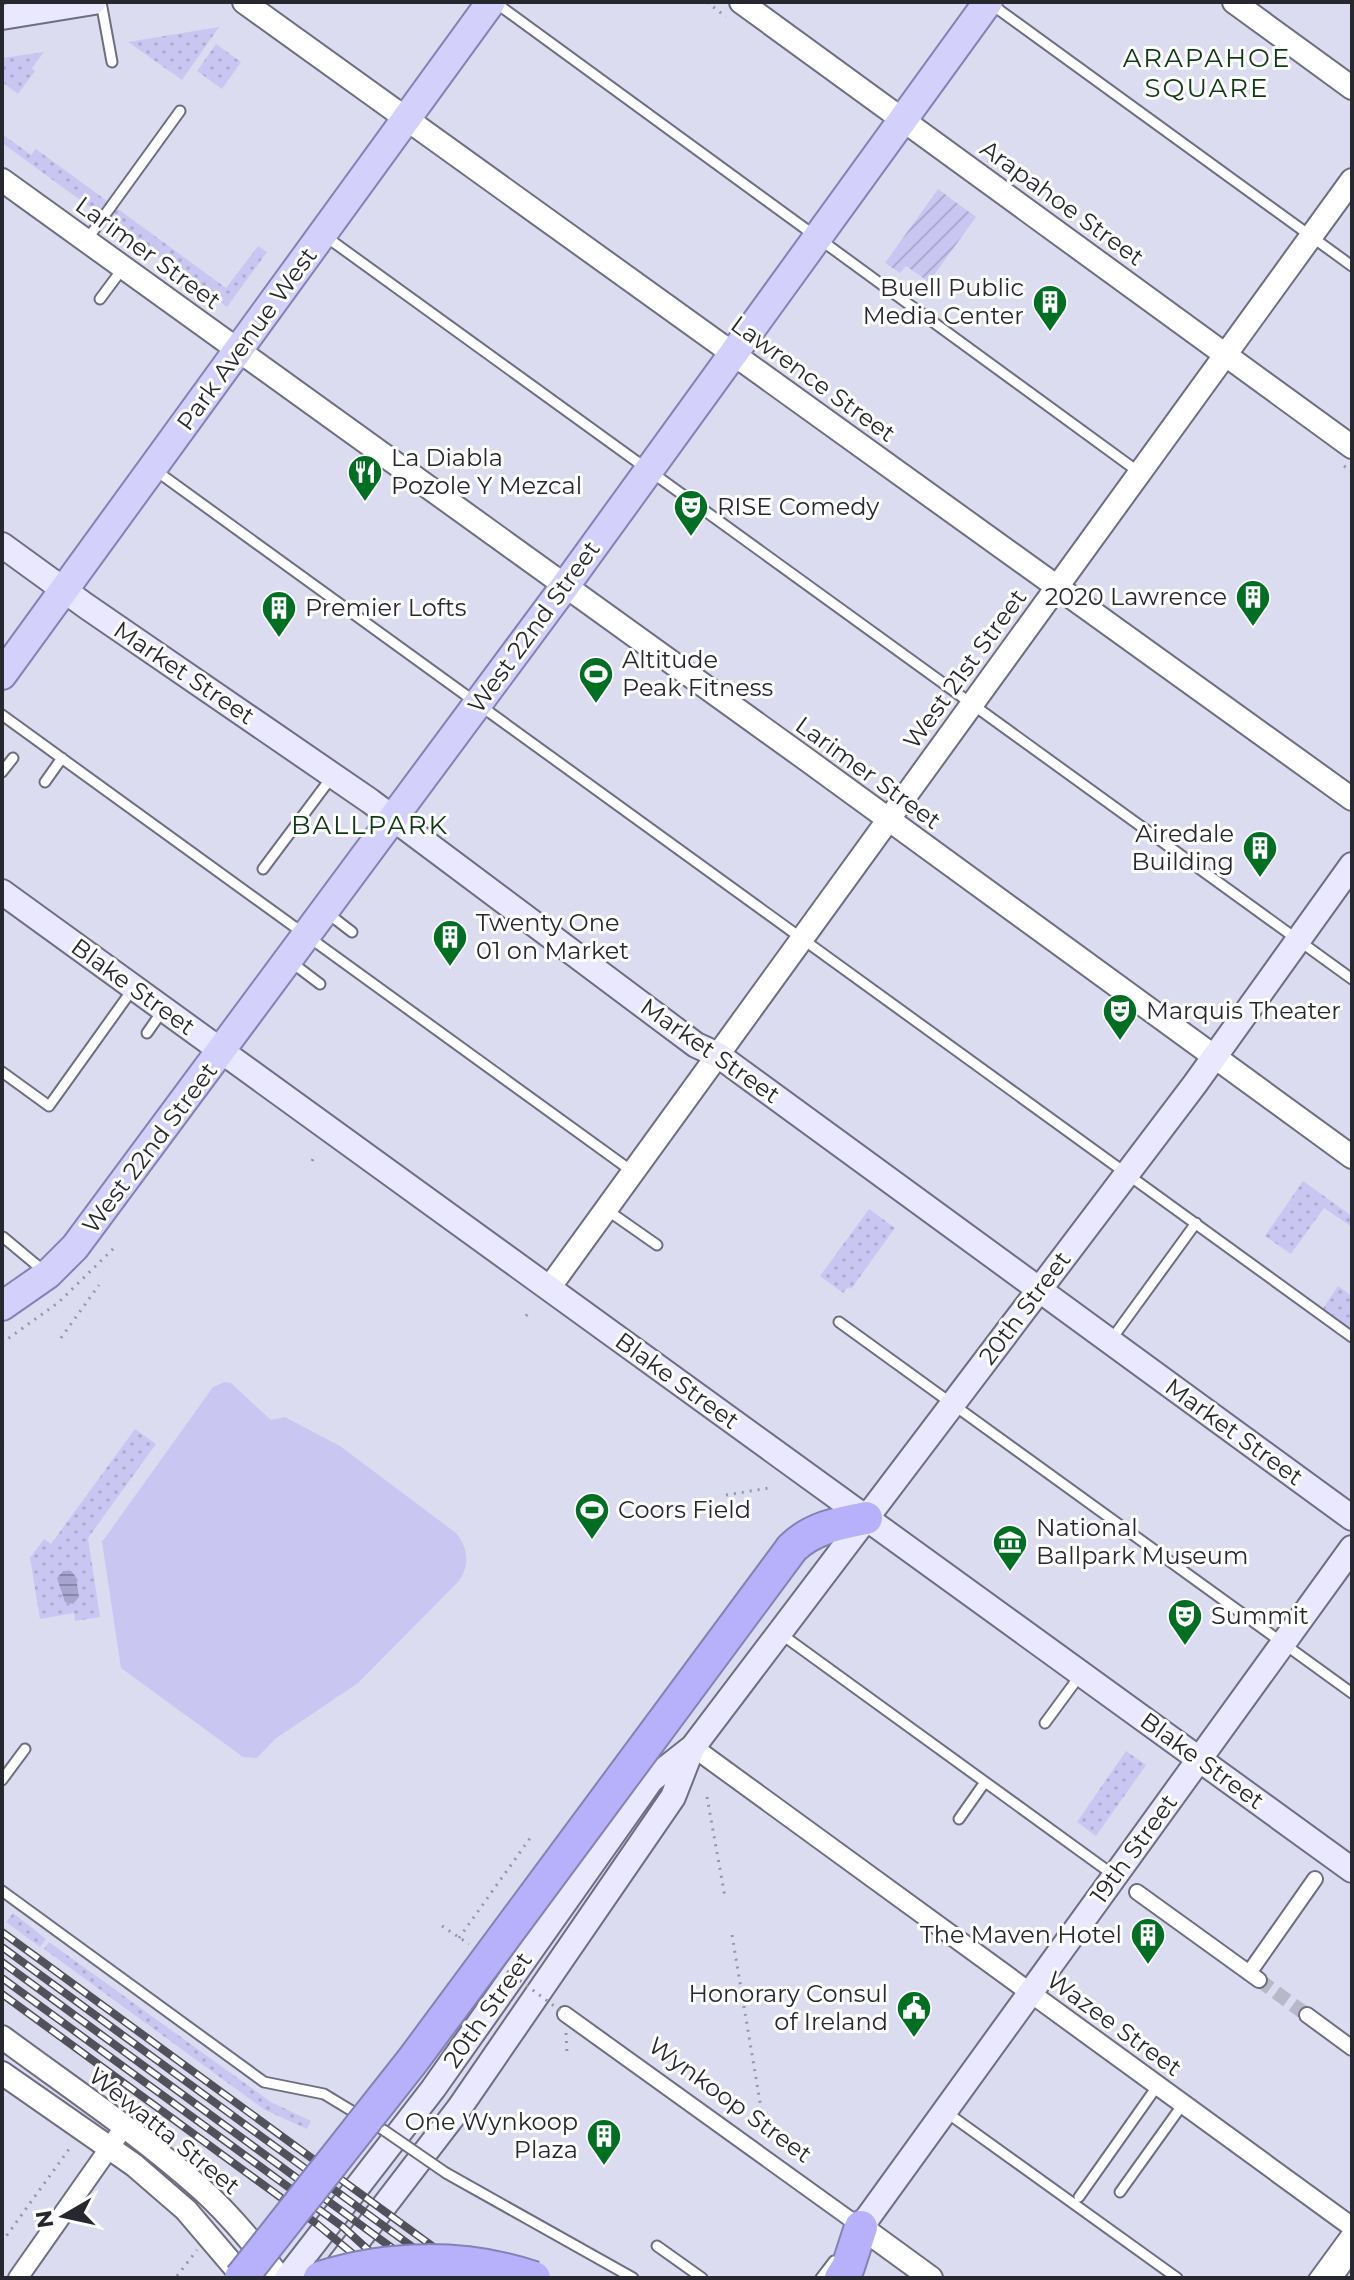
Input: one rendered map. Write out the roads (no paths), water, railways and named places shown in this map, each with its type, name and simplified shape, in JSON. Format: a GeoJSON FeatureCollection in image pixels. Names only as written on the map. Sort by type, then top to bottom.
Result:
{"type":"FeatureCollection","features":[{"type":"Feature","properties":{"kind":"highway"},"geometry":{"type":"LineString","coordinates":[[239,2273],[413,2060],[792,1548],[799,1540],[824,1528],[866,1518]]}},
{"type":"Feature","properties":{"kind":"highway"},"geometry":{"type":"LineString","coordinates":[[841,2278],[848,2267],[861,2227]]}},
{"type":"Feature","properties":{"kind":"highway"},"geometry":{"type":"LineString","coordinates":[[320,2278],[376,2265],[441,2261],[500,2268],[534,2278]]}},
{"type":"Feature","properties":{"kind":"main road"},"geometry":{"type":"LineString","coordinates":[[2,17],[94,2]]}},
{"type":"Feature","properties":{"kind":"main road","name":"Park Avenue West"},"geometry":{"type":"LineString","coordinates":[[2,675],[492,2]]}},
{"type":"Feature","properties":{"kind":"main road","name":"West 22nd Street"},"geometry":{"type":"LineString","coordinates":[[40,1268],[75,1247],[222,1052],[565,586],[988,2]]}},
{"type":"Feature","properties":{"kind":"main road","name":"Market Street"},"geometry":{"type":"LineString","coordinates":[[2,545],[333,775],[696,1045],[718,1055],[1352,1518]]}},
{"type":"Feature","properties":{"kind":"main road","name":"20th Street"},"geometry":{"type":"LineString","coordinates":[[287,2278],[433,2089],[651,1780],[693,1747],[1215,1057],[1352,865]]}},
{"type":"Feature","properties":{"kind":"main road","name":"Blake Street"},"geometry":{"type":"LineString","coordinates":[[2,892],[1352,1870]]}},
{"type":"Feature","properties":{"kind":"main road"},"geometry":{"type":"LineString","coordinates":[[2,1306],[40,1268]]}},
{"type":"Feature","properties":{"kind":"main road","name":"19th Street"},"geometry":{"type":"LineString","coordinates":[[861,2227],[1352,1548]]}},
{"type":"Feature","properties":{"kind":"main road","name":"20th Street"},"geometry":{"type":"LineString","coordinates":[[329,2278],[478,2082],[673,1797],[693,1747]]}},
{"type":"Feature","properties":{"kind":"street","name":"Lawrence Street"},"geometry":{"type":"LineString","coordinates":[[244,2],[1352,799]]}},
{"type":"Feature","properties":{"kind":"street","name":"Arapahoe Street"},"geometry":{"type":"LineString","coordinates":[[741,2],[1352,447]]}},
{"type":"Feature","properties":{"kind":"street"},"geometry":{"type":"LineString","coordinates":[[1234,2],[1352,88]]}},
{"type":"Feature","properties":{"kind":"street","name":"Larimer Street"},"geometry":{"type":"LineString","coordinates":[[2,180],[1352,1157]]}},
{"type":"Feature","properties":{"kind":"street","name":"West 21st Street"},"geometry":{"type":"LineString","coordinates":[[549,1288],[1352,180]]}},
{"type":"Feature","properties":{"kind":"street","name":"Wazee Street"},"geometry":{"type":"LineString","coordinates":[[693,1747],[1352,2226]]}},
{"type":"Feature","properties":{"kind":"street"},"geometry":{"type":"LineString","coordinates":[[1137,1892],[1254,1976],[1315,1879]]}},
{"type":"Feature","properties":{"kind":"street","name":"Wynkoop Street"},"geometry":{"type":"LineString","coordinates":[[565,2014],[931,2278]]}},
{"type":"Feature","properties":{"kind":"street"},"geometry":{"type":"LineString","coordinates":[[1307,2015],[1352,2048]]}},
{"type":"Feature","properties":{"kind":"street","name":"Wewatta Street"},"geometry":{"type":"LineString","coordinates":[[2,2037],[199,2187],[251,2240],[280,2278]]}},
{"type":"Feature","properties":{"kind":"street","name":"Wewatta Street"},"geometry":{"type":"LineString","coordinates":[[2,2073],[73,2134],[109,2148],[186,2210],[239,2273]]}},
{"type":"Feature","properties":{"kind":"street"},"geometry":{"type":"LineString","coordinates":[[18,2278],[124,2127]]}},
{"type":"Feature","properties":{"kind":"street"},"geometry":{"type":"LineString","coordinates":[[1330,2278],[1352,2247]]}},
{"type":"Feature","properties":{"kind":"lane"},"geometry":{"type":"LineString","coordinates":[[101,2],[112,62]]}},
{"type":"Feature","properties":{"kind":"lane"},"geometry":{"type":"LineString","coordinates":[[492,2],[1140,473]]}},
{"type":"Feature","properties":{"kind":"lane"},"geometry":{"type":"LineString","coordinates":[[988,2],[1352,266]]}},
{"type":"Feature","properties":{"kind":"lane"},"geometry":{"type":"LineString","coordinates":[[86,241],[180,111]]}},
{"type":"Feature","properties":{"kind":"lane"},"geometry":{"type":"LineString","coordinates":[[323,234],[1352,979]]}},
{"type":"Feature","properties":{"kind":"lane"},"geometry":{"type":"LineString","coordinates":[[100,299],[123,268]]}},
{"type":"Feature","properties":{"kind":"lane"},"geometry":{"type":"LineString","coordinates":[[152,468],[1352,1337]]}},
{"type":"Feature","properties":{"kind":"lane"},"geometry":{"type":"LineString","coordinates":[[2,715],[633,1172]]}},
{"type":"Feature","properties":{"kind":"lane"},"geometry":{"type":"LineString","coordinates":[[2,772],[13,758]]}},
{"type":"Feature","properties":{"kind":"lane"},"geometry":{"type":"LineString","coordinates":[[45,782],[62,758]]}},
{"type":"Feature","properties":{"kind":"lane"},"geometry":{"type":"LineString","coordinates":[[263,869],[333,775]]}},
{"type":"Feature","properties":{"kind":"lane"},"geometry":{"type":"LineString","coordinates":[[325,911],[352,932]]}},
{"type":"Feature","properties":{"kind":"lane"},"geometry":{"type":"LineString","coordinates":[[289,961],[320,984]]}},
{"type":"Feature","properties":{"kind":"lane"},"geometry":{"type":"LineString","coordinates":[[2,1072],[49,1106],[134,988]]}},
{"type":"Feature","properties":{"kind":"lane"},"geometry":{"type":"LineString","coordinates":[[147,1033],[163,1010]]}},
{"type":"Feature","properties":{"kind":"lane"},"geometry":{"type":"LineString","coordinates":[[606,1209],[657,1245]]}},
{"type":"Feature","properties":{"kind":"lane"},"geometry":{"type":"LineString","coordinates":[[1110,1341],[1196,1223]]}},
{"type":"Feature","properties":{"kind":"lane"},"geometry":{"type":"LineString","coordinates":[[3,1237],[40,1268]]}},
{"type":"Feature","properties":{"kind":"lane"},"geometry":{"type":"LineString","coordinates":[[839,1322],[1352,1693]]}},
{"type":"Feature","properties":{"kind":"lane"},"geometry":{"type":"LineString","coordinates":[[780,1633],[1115,1876]]}},
{"type":"Feature","properties":{"kind":"lane"},"geometry":{"type":"LineString","coordinates":[[1045,1723],[1081,1674]]}},
{"type":"Feature","properties":{"kind":"lane"},"geometry":{"type":"LineString","coordinates":[[2,1780],[25,1749]]}},
{"type":"Feature","properties":{"kind":"lane"},"geometry":{"type":"LineString","coordinates":[[959,1819],[985,1782]]}},
{"type":"Feature","properties":{"kind":"lane"},"geometry":{"type":"LineString","coordinates":[[2,1891],[264,2082],[324,2094],[446,2173],[633,2278]]}},
{"type":"Feature","properties":{"kind":"lane"},"geometry":{"type":"LineString","coordinates":[[1079,2197],[1158,2085]]}},
{"type":"Feature","properties":{"kind":"lane"},"geometry":{"type":"LineString","coordinates":[[1120,2192],[1183,2103]]}},
{"type":"Feature","properties":{"kind":"lane"},"geometry":{"type":"LineString","coordinates":[[945,2111],[1177,2278]]}},
{"type":"Feature","properties":{"kind":"lane"},"geometry":{"type":"LineString","coordinates":[[1314,2278],[1352,2226]]}},
{"type":"Feature","properties":{"kind":"lane"},"geometry":{"type":"LineString","coordinates":[[821,2278],[861,2227]]}},
{"type":"Feature","properties":{"kind":"lane"},"geometry":{"type":"LineString","coordinates":[[657,2246],[702,2278]]}},
{"type":"Feature","properties":{"kind":"tunnel"},"geometry":{"type":"LineString","coordinates":[[1259,1980],[1307,2015]]}},
{"type":"Feature","properties":{"kind":"railway"},"geometry":{"type":"LineString","coordinates":[[2,1932],[476,2278]]}},
{"type":"Feature","properties":{"kind":"railway"},"geometry":{"type":"LineString","coordinates":[[2,1947],[455,2278]]}},
{"type":"Feature","properties":{"kind":"railway"},"geometry":{"type":"LineString","coordinates":[[2,1962],[433,2278]]}},
{"type":"Feature","properties":{"kind":"railway"},"geometry":{"type":"LineString","coordinates":[[2,1978],[343,2227],[399,2278]]}},
{"type":"Feature","properties":{"kind":"railway"},"geometry":{"type":"LineString","coordinates":[[2,1994],[317,2224],[382,2278]]}},
{"type":"Feature","properties":{"kind":"place","name":"Buell Public Media Center"},"geometry":{"type":"Point","coordinates":[1050,333]}},
{"type":"Feature","properties":{"kind":"place","name":"La Diabla Pozole Y Mezcal"},"geometry":{"type":"Point","coordinates":[365,503]}},
{"type":"Feature","properties":{"kind":"place","name":"RISE Comedy"},"geometry":{"type":"Point","coordinates":[691,538]}},
{"type":"Feature","properties":{"kind":"place","name":"2020 Lawrence"},"geometry":{"type":"Point","coordinates":[1253,628]}},
{"type":"Feature","properties":{"kind":"place","name":"Premier Lofts"},"geometry":{"type":"Point","coordinates":[279,639]}},
{"type":"Feature","properties":{"kind":"place","name":"Altitude Peak Fitness"},"geometry":{"type":"Point","coordinates":[596,705]}},
{"type":"Feature","properties":{"kind":"place","name":"Airedale Building"},"geometry":{"type":"Point","coordinates":[1260,879]}},
{"type":"Feature","properties":{"kind":"place","name":"Twenty One 01 on Market"},"geometry":{"type":"Point","coordinates":[450,968]}},
{"type":"Feature","properties":{"kind":"place","name":"Marquis Theater"},"geometry":{"type":"Point","coordinates":[1120,1042]}},
{"type":"Feature","properties":{"kind":"place","name":"Coors Field"},"geometry":{"type":"Point","coordinates":[592,1541]}},
{"type":"Feature","properties":{"kind":"place","name":"National Ballpark Museum"},"geometry":{"type":"Point","coordinates":[1010,1573]}},
{"type":"Feature","properties":{"kind":"place","name":"Summit"},"geometry":{"type":"Point","coordinates":[1185,1647]}},
{"type":"Feature","properties":{"kind":"place","name":"The Maven Hotel"},"geometry":{"type":"Point","coordinates":[1148,1966]}},
{"type":"Feature","properties":{"kind":"place","name":"Honorary Consul of Ireland"},"geometry":{"type":"Point","coordinates":[914,2039]}},
{"type":"Feature","properties":{"kind":"place","name":"One Wynkoop Plaza"},"geometry":{"type":"Point","coordinates":[604,2167]}},
{"type":"Feature","properties":{"kind":"district","name":"ARAPAHOE SQUARE"},"geometry":{"type":"Point","coordinates":[1207,73]}},
{"type":"Feature","properties":{"kind":"district","name":"BALLPARK"},"geometry":{"type":"Point","coordinates":[370,825]}}]}
